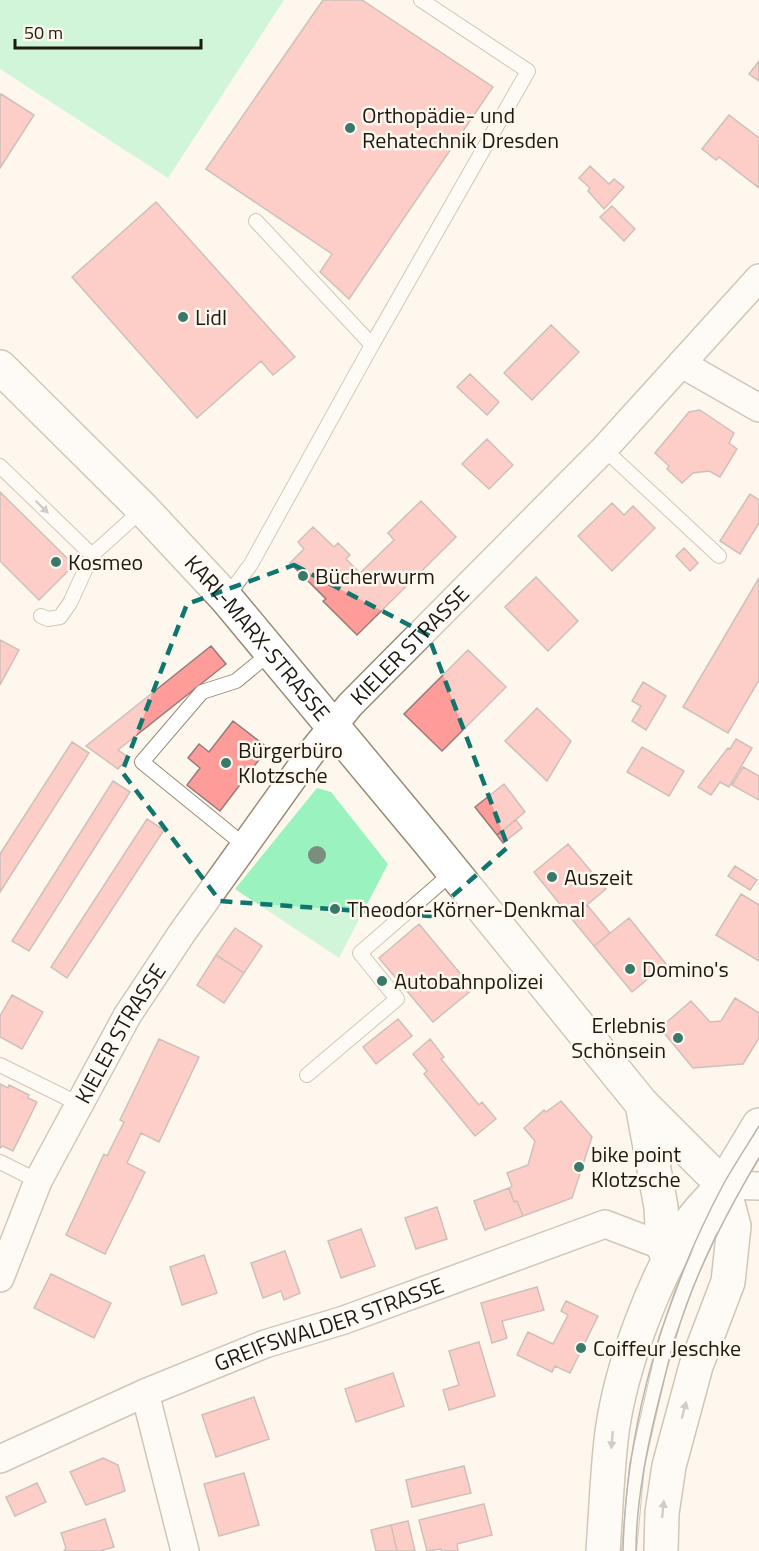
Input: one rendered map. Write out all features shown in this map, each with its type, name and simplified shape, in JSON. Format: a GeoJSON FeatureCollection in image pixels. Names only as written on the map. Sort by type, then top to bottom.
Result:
{"type":"FeatureCollection","features":[{"type":"Feature","properties":{"kind":"main road","name":"KARL-MARX-STRASSE"},"geometry":{"type":"LineString","coordinates":[[0,367],[143,509],[226,598],[642,1104],[666,1131],[723,1185]]}},
{"type":"Feature","properties":{"kind":"main road","name":"KARL-MARX-STRASSE"},"geometry":{"type":"LineString","coordinates":[[642,1104],[662,1207],[666,1253]]}},
{"type":"Feature","properties":{"kind":"main road"},"geometry":{"type":"LineString","coordinates":[[603,1551],[612,1432],[623,1382],[666,1253],[723,1185],[759,1125]]}},
{"type":"Feature","properties":{"kind":"main road"},"geometry":{"type":"LineString","coordinates":[[661,1551],[662,1513],[669,1466],[696,1366],[728,1282],[734,1226],[723,1185]]}},
{"type":"Feature","properties":{"kind":"street","name":"KIELER STRASSE"},"geometry":{"type":"LineString","coordinates":[[1,1269],[38,1181],[127,1016],[244,845],[332,726],[604,449],[759,278]]}},
{"type":"Feature","properties":{"kind":"street"},"geometry":{"type":"LineString","coordinates":[[682,364],[759,408]]}},
{"type":"Feature","properties":{"kind":"street"},"geometry":{"type":"LineString","coordinates":[[723,1185],[759,1186]]}},
{"type":"Feature","properties":{"kind":"street","name":"GREIFSWALDER STRASSE"},"geometry":{"type":"LineString","coordinates":[[0,1459],[145,1393],[265,1344],[344,1320],[605,1224],[666,1253]]}},
{"type":"Feature","properties":{"kind":"street"},"geometry":{"type":"LineString","coordinates":[[145,1393],[184,1551]]}},
{"type":"Feature","properties":{"kind":"lane"},"geometry":{"type":"LineString","coordinates":[[226,598],[251,564],[528,70],[421,0]]}},
{"type":"Feature","properties":{"kind":"lane"},"geometry":{"type":"LineString","coordinates":[[256,221],[372,345]]}},
{"type":"Feature","properties":{"kind":"lane"},"geometry":{"type":"LineString","coordinates":[[604,449],[718,556]]}},
{"type":"Feature","properties":{"kind":"lane"},"geometry":{"type":"LineString","coordinates":[[0,466],[92,555]]}},
{"type":"Feature","properties":{"kind":"lane"},"geometry":{"type":"LineString","coordinates":[[41,616],[48,619],[60,617],[70,603],[92,555],[143,509]]}},
{"type":"Feature","properties":{"kind":"lane"},"geometry":{"type":"LineString","coordinates":[[244,845],[142,762],[202,692],[236,681],[270,652]]}},
{"type":"Feature","properties":{"kind":"lane"},"geometry":{"type":"LineString","coordinates":[[307,1075],[397,999],[360,953],[453,872]]}},
{"type":"Feature","properties":{"kind":"lane"},"geometry":{"type":"LineString","coordinates":[[0,1065],[79,1104]]}},
{"type":"Feature","properties":{"kind":"lane"},"geometry":{"type":"LineString","coordinates":[[0,1162],[38,1181]]}},
{"type":"Feature","properties":{"kind":"lane"},"geometry":{"type":"LineString","coordinates":[[629,1551],[637,1464],[666,1339],[692,1270],[721,1208],[723,1185]]}},
{"type":"Feature","properties":{"kind":"lane"},"geometry":{"type":"LineString","coordinates":[[666,1253],[666,1339]]}},
{"type":"Feature","properties":{"kind":"highlighted area"},"geometry":{"type":"Polygon","coordinates":[[[294,565],[428,635],[508,847],[430,916],[220,901],[122,772],[187,604],[294,565]]]}},
{"type":"Feature","properties":{"kind":"green space"},"geometry":{"type":"Polygon","coordinates":[[[0,0],[284,0],[168,178],[0,69],[0,0]]]}},
{"type":"Feature","properties":{"kind":"green space"},"geometry":{"type":"Polygon","coordinates":[[[317,788],[331,792],[388,864],[339,958],[235,889],[317,788]]]}},
{"type":"Feature","properties":{"kind":"building","name":"Orthopädie- und Rehatechnik Dresden"},"geometry":{"type":"Polygon","coordinates":[[[323,0],[362,0],[493,87],[349,299],[320,272],[332,254],[206,169],[323,0]]]}},
{"type":"Feature","properties":{"kind":"building"},"geometry":{"type":"Polygon","coordinates":[[[759,61],[759,81],[749,74],[759,61]]]}},
{"type":"Feature","properties":{"kind":"building"},"geometry":{"type":"Polygon","coordinates":[[[1,94],[34,115],[0,168],[0,96],[1,94]]]}},
{"type":"Feature","properties":{"kind":"building"},"geometry":{"type":"Polygon","coordinates":[[[729,115],[759,138],[759,188],[719,157],[716,160],[702,149],[729,115]]]}},
{"type":"Feature","properties":{"kind":"building"},"geometry":{"type":"Polygon","coordinates":[[[590,166],[609,184],[614,179],[624,187],[604,209],[588,191],[590,188],[579,178],[590,166]]]}},
{"type":"Feature","properties":{"kind":"building","name":"Lidl"},"geometry":{"type":"Polygon","coordinates":[[[156,202],[295,357],[273,375],[261,361],[197,418],[72,277],[156,202]]]}},
{"type":"Feature","properties":{"kind":"building"},"geometry":{"type":"Polygon","coordinates":[[[612,206],[635,229],[624,241],[600,217],[612,206]]]}},
{"type":"Feature","properties":{"kind":"building"},"geometry":{"type":"Polygon","coordinates":[[[551,325],[579,352],[532,400],[504,373],[551,325]]]}},
{"type":"Feature","properties":{"kind":"building"},"geometry":{"type":"Polygon","coordinates":[[[470,374],[499,402],[487,415],[457,387],[470,374]]]}},
{"type":"Feature","properties":{"kind":"building"},"geometry":{"type":"Polygon","coordinates":[[[700,410],[734,433],[729,443],[737,449],[720,477],[709,471],[693,473],[682,483],[655,453],[689,412],[700,410]]]}},
{"type":"Feature","properties":{"kind":"building"},"geometry":{"type":"Polygon","coordinates":[[[487,439],[513,465],[489,489],[462,464],[487,439]]]}},
{"type":"Feature","properties":{"kind":"building"},"geometry":{"type":"Polygon","coordinates":[[[0,492],[74,565],[39,600],[0,561],[0,492]]]}},
{"type":"Feature","properties":{"kind":"building"},"geometry":{"type":"Polygon","coordinates":[[[750,494],[759,500],[759,523],[740,554],[720,541],[750,494]]]}},
{"type":"Feature","properties":{"kind":"building"},"geometry":{"type":"Polygon","coordinates":[[[421,501],[456,537],[357,635],[323,601],[326,599],[290,563],[304,549],[298,542],[313,527],[334,547],[338,543],[350,555],[346,559],[360,573],[394,540],[388,533],[421,501]]]}},
{"type":"Feature","properties":{"kind":"building"},"geometry":{"type":"Polygon","coordinates":[[[612,503],[624,515],[633,506],[655,528],[612,571],[578,536],[612,503]]]}},
{"type":"Feature","properties":{"kind":"building"},"geometry":{"type":"Polygon","coordinates":[[[684,548],[698,563],[690,571],[676,556],[684,548]]]}},
{"type":"Feature","properties":{"kind":"building"},"geometry":{"type":"Polygon","coordinates":[[[536,577],[578,621],[548,651],[505,607],[536,577]]]}},
{"type":"Feature","properties":{"kind":"building"},"geometry":{"type":"Polygon","coordinates":[[[759,578],[759,680],[728,733],[683,707],[759,578]]]}},
{"type":"Feature","properties":{"kind":"building"},"geometry":{"type":"Polygon","coordinates":[[[0,640],[19,650],[0,685],[0,640]]]}},
{"type":"Feature","properties":{"kind":"building"},"geometry":{"type":"Polygon","coordinates":[[[211,646],[226,664],[118,750],[128,757],[118,769],[86,746],[211,646]]]}},
{"type":"Feature","properties":{"kind":"building"},"geometry":{"type":"Polygon","coordinates":[[[468,650],[506,687],[442,751],[404,714],[468,650]]]}},
{"type":"Feature","properties":{"kind":"building"},"geometry":{"type":"Polygon","coordinates":[[[643,682],[666,696],[646,730],[632,721],[641,706],[632,701],[643,682]]]}},
{"type":"Feature","properties":{"kind":"building"},"geometry":{"type":"Polygon","coordinates":[[[537,708],[571,741],[547,781],[505,741],[537,708]]]}},
{"type":"Feature","properties":{"kind":"building","name":"Bürgerbüro Klotzsche"},"geometry":{"type":"Polygon","coordinates":[[[233,721],[268,748],[220,811],[187,785],[200,768],[188,758],[199,744],[209,752],[233,721]]]}},
{"type":"Feature","properties":{"kind":"building"},"geometry":{"type":"Polygon","coordinates":[[[736,739],[752,748],[729,787],[720,782],[711,795],[698,787],[736,739]]]}},
{"type":"Feature","properties":{"kind":"building"},"geometry":{"type":"Polygon","coordinates":[[[72,742],[89,753],[0,892],[0,854],[72,742]]]}},
{"type":"Feature","properties":{"kind":"building"},"geometry":{"type":"Polygon","coordinates":[[[642,747],[684,771],[669,796],[627,772],[642,747]]]}},
{"type":"Feature","properties":{"kind":"building"},"geometry":{"type":"Polygon","coordinates":[[[743,767],[759,776],[759,800],[732,785],[743,767]]]}},
{"type":"Feature","properties":{"kind":"building"},"geometry":{"type":"Polygon","coordinates":[[[113,781],[130,792],[29,951],[12,941],[113,781]]]}},
{"type":"Feature","properties":{"kind":"building"},"geometry":{"type":"Polygon","coordinates":[[[504,784],[525,812],[497,835],[475,807],[504,784]]]}},
{"type":"Feature","properties":{"kind":"building"},"geometry":{"type":"Polygon","coordinates":[[[147,819],[164,830],[67,978],[51,967],[147,819]]]}},
{"type":"Feature","properties":{"kind":"building"},"geometry":{"type":"Polygon","coordinates":[[[516,820],[522,828],[503,843],[497,835],[516,820]]]}},
{"type":"Feature","properties":{"kind":"building"},"geometry":{"type":"Polygon","coordinates":[[[568,844],[606,889],[571,918],[534,872],[568,844]]]}},
{"type":"Feature","properties":{"kind":"building"},"geometry":{"type":"Polygon","coordinates":[[[735,866],[757,880],[750,890],[728,876],[735,866]]]}},
{"type":"Feature","properties":{"kind":"building"},"geometry":{"type":"Polygon","coordinates":[[[741,894],[759,905],[759,961],[716,935],[741,894]]]}},
{"type":"Feature","properties":{"kind":"building"},"geometry":{"type":"Polygon","coordinates":[[[587,905],[610,933],[594,946],[571,918],[587,905]]]}},
{"type":"Feature","properties":{"kind":"building"},"geometry":{"type":"Polygon","coordinates":[[[629,918],[666,964],[632,992],[594,946],[629,918]]]}},
{"type":"Feature","properties":{"kind":"building"},"geometry":{"type":"Polygon","coordinates":[[[419,924],[473,989],[433,1022],[379,958],[419,924]]]}},
{"type":"Feature","properties":{"kind":"building"},"geometry":{"type":"Polygon","coordinates":[[[235,928],[262,946],[244,973],[216,955],[235,928]]]}},
{"type":"Feature","properties":{"kind":"building"},"geometry":{"type":"Polygon","coordinates":[[[216,955],[244,973],[224,1003],[197,985],[216,955]]]}},
{"type":"Feature","properties":{"kind":"building"},"geometry":{"type":"Polygon","coordinates":[[[12,995],[43,1012],[22,1049],[0,1037],[0,1016],[12,995]]]}},
{"type":"Feature","properties":{"kind":"building"},"geometry":{"type":"Polygon","coordinates":[[[735,998],[759,1013],[759,1038],[743,1064],[693,1068],[660,1028],[691,1001],[710,1022],[721,1021],[735,998]]]}},
{"type":"Feature","properties":{"kind":"building"},"geometry":{"type":"Polygon","coordinates":[[[398,1019],[412,1036],[376,1064],[363,1047],[398,1019]]]}},
{"type":"Feature","properties":{"kind":"building"},"geometry":{"type":"Polygon","coordinates":[[[159,1039],[199,1057],[159,1142],[141,1133],[127,1163],[145,1172],[105,1254],[66,1235],[104,1154],[107,1156],[124,1122],[120,1120],[159,1039]]]}},
{"type":"Feature","properties":{"kind":"building"},"geometry":{"type":"Polygon","coordinates":[[[430,1039],[444,1057],[441,1059],[479,1105],[482,1102],[496,1119],[475,1136],[424,1074],[427,1071],[413,1054],[430,1039]]]}},
{"type":"Feature","properties":{"kind":"building"},"geometry":{"type":"Polygon","coordinates":[[[0,1084],[8,1088],[9,1085],[29,1095],[28,1098],[37,1102],[13,1151],[3,1146],[0,1148],[0,1084]]]}},
{"type":"Feature","properties":{"kind":"building"},"geometry":{"type":"Polygon","coordinates":[[[561,1101],[592,1137],[572,1198],[523,1216],[517,1201],[514,1202],[509,1188],[512,1186],[507,1173],[528,1165],[535,1141],[524,1128],[544,1110],[546,1112],[561,1101]]]}},
{"type":"Feature","properties":{"kind":"building"},"geometry":{"type":"Polygon","coordinates":[[[509,1188],[523,1216],[485,1230],[474,1201],[509,1188]]]}},
{"type":"Feature","properties":{"kind":"building"},"geometry":{"type":"Polygon","coordinates":[[[437,1207],[447,1239],[416,1249],[405,1218],[437,1207]]]}},
{"type":"Feature","properties":{"kind":"building"},"geometry":{"type":"Polygon","coordinates":[[[361,1229],[375,1266],[341,1278],[328,1241],[361,1229]]]}},
{"type":"Feature","properties":{"kind":"building"},"geometry":{"type":"Polygon","coordinates":[[[285,1251],[300,1293],[284,1300],[281,1291],[263,1298],[251,1263],[285,1251]]]}},
{"type":"Feature","properties":{"kind":"building"},"geometry":{"type":"Polygon","coordinates":[[[204,1255],[217,1293],[182,1305],[170,1267],[204,1255]]]}},
{"type":"Feature","properties":{"kind":"building"},"geometry":{"type":"Polygon","coordinates":[[[51,1274],[111,1303],[94,1338],[34,1308],[51,1274]]]}},
{"type":"Feature","properties":{"kind":"building"},"geometry":{"type":"Polygon","coordinates":[[[537,1287],[544,1310],[502,1321],[507,1338],[492,1343],[481,1303],[537,1287]]]}},
{"type":"Feature","properties":{"kind":"building"},"geometry":{"type":"Polygon","coordinates":[[[566,1301],[598,1316],[570,1373],[555,1366],[552,1372],[517,1355],[528,1332],[553,1344],[568,1315],[561,1311],[566,1301]]]}},
{"type":"Feature","properties":{"kind":"building"},"geometry":{"type":"Polygon","coordinates":[[[479,1342],[495,1396],[449,1410],[443,1390],[459,1385],[449,1351],[479,1342]]]}},
{"type":"Feature","properties":{"kind":"building"},"geometry":{"type":"Polygon","coordinates":[[[393,1373],[404,1406],[356,1422],[345,1389],[393,1373]]]}},
{"type":"Feature","properties":{"kind":"building"},"geometry":{"type":"Polygon","coordinates":[[[254,1397],[269,1439],[216,1457],[202,1415],[254,1397]]]}},
{"type":"Feature","properties":{"kind":"building"},"geometry":{"type":"Polygon","coordinates":[[[103,1458],[118,1465],[125,1491],[86,1505],[70,1472],[103,1458]]]}},
{"type":"Feature","properties":{"kind":"building"},"geometry":{"type":"Polygon","coordinates":[[[464,1466],[471,1493],[412,1507],[406,1480],[464,1466]]]}},
{"type":"Feature","properties":{"kind":"building"},"geometry":{"type":"Polygon","coordinates":[[[244,1473],[259,1525],[219,1536],[204,1484],[244,1473]]]}},
{"type":"Feature","properties":{"kind":"building"},"geometry":{"type":"Polygon","coordinates":[[[37,1483],[46,1502],[15,1516],[6,1497],[37,1483]]]}},
{"type":"Feature","properties":{"kind":"building"},"geometry":{"type":"Polygon","coordinates":[[[484,1504],[492,1535],[457,1544],[458,1551],[442,1551],[441,1549],[427,1551],[419,1520],[484,1504]]]}},
{"type":"Feature","properties":{"kind":"building"},"geometry":{"type":"Polygon","coordinates":[[[105,1519],[114,1547],[100,1551],[64,1551],[66,1548],[61,1533],[105,1519]]]}},
{"type":"Feature","properties":{"kind":"building"},"geometry":{"type":"Polygon","coordinates":[[[408,1521],[415,1551],[397,1551],[391,1525],[408,1521]]]}},
{"type":"Feature","properties":{"kind":"building"},"geometry":{"type":"Polygon","coordinates":[[[391,1525],[397,1551],[376,1551],[371,1530],[391,1525]]]}},
{"type":"Feature","properties":{"kind":"tram line"},"geometry":{"type":"LineString","coordinates":[[623,1551],[626,1504],[640,1409],[666,1316],[702,1227],[723,1185],[759,1126]]}},
{"type":"Feature","properties":{"kind":"tram line"},"geometry":{"type":"LineString","coordinates":[[636,1551],[639,1502],[647,1452],[679,1326],[692,1289],[713,1242],[759,1158]]}},
{"type":"Feature","properties":{"kind":"place","name":"Orthopädie- und Rehatechnik Dresden"},"geometry":{"type":"Point","coordinates":[350,128]}},
{"type":"Feature","properties":{"kind":"place","name":"Lidl"},"geometry":{"type":"Point","coordinates":[183,317]}},
{"type":"Feature","properties":{"kind":"place","name":"Kosmeo"},"geometry":{"type":"Point","coordinates":[56,562]}},
{"type":"Feature","properties":{"kind":"place","name":"Bücherwurm"},"geometry":{"type":"Point","coordinates":[303,576]}},
{"type":"Feature","properties":{"kind":"place","name":"Bürgerbüro Klotzsche"},"geometry":{"type":"Point","coordinates":[226,763]}},
{"type":"Feature","properties":{"kind":"place","name":"Auszeit"},"geometry":{"type":"Point","coordinates":[552,877]}},
{"type":"Feature","properties":{"kind":"place","name":"Theodor-Körner-Denkmal"},"geometry":{"type":"Point","coordinates":[335,909]}},
{"type":"Feature","properties":{"kind":"place","name":"Domino's"},"geometry":{"type":"Point","coordinates":[630,969]}},
{"type":"Feature","properties":{"kind":"place","name":"Autobahnpolizei"},"geometry":{"type":"Point","coordinates":[382,981]}},
{"type":"Feature","properties":{"kind":"place","name":"Erlebnis Schönsein"},"geometry":{"type":"Point","coordinates":[678,1038]}},
{"type":"Feature","properties":{"kind":"place","name":"bike point Klotzsche"},"geometry":{"type":"Point","coordinates":[579,1167]}},
{"type":"Feature","properties":{"kind":"place","name":"Coiffeur Jeschke"},"geometry":{"type":"Point","coordinates":[581,1348]}}]}
